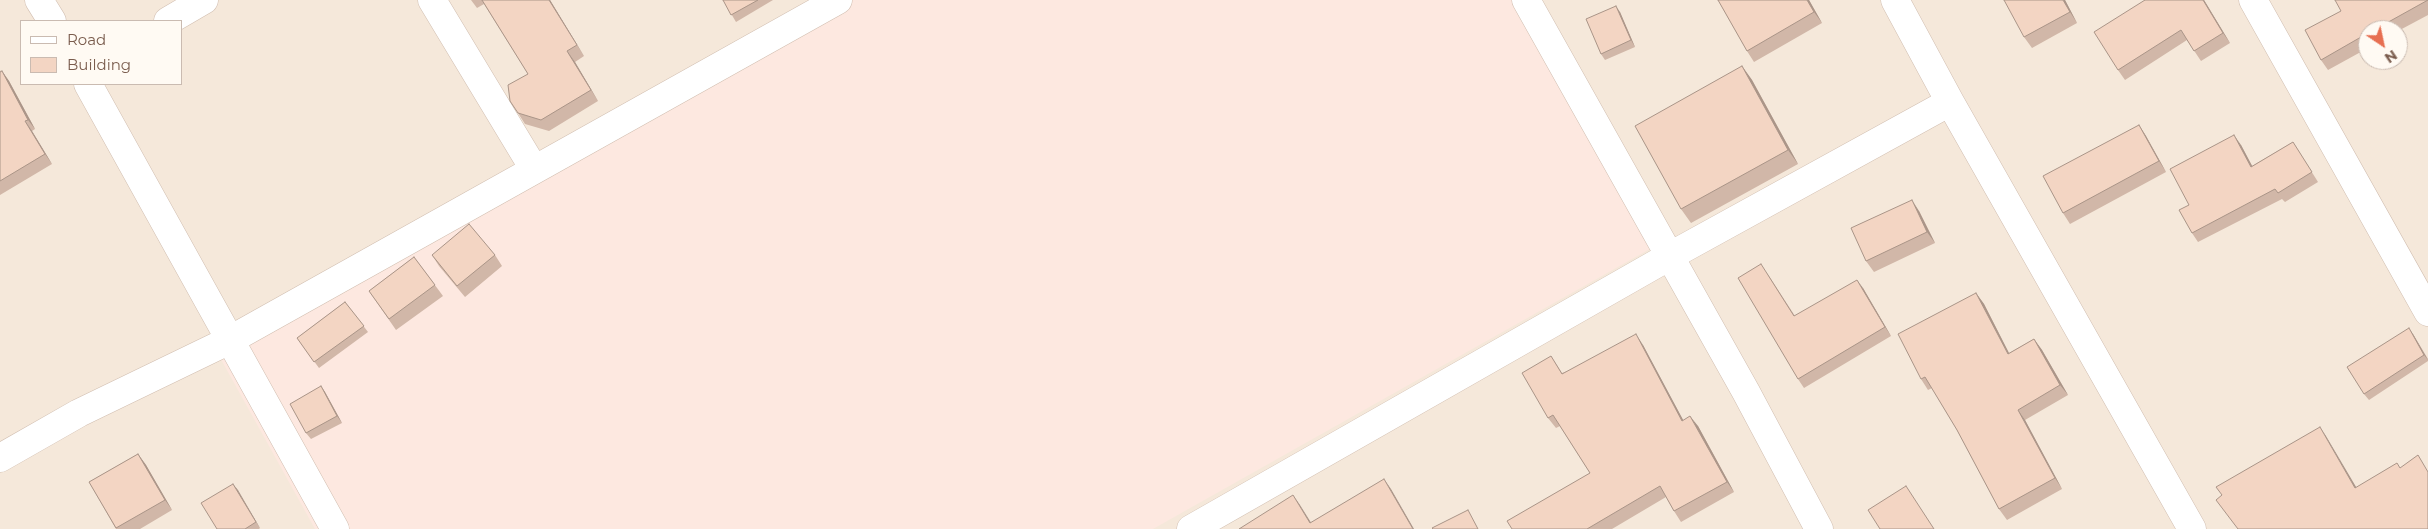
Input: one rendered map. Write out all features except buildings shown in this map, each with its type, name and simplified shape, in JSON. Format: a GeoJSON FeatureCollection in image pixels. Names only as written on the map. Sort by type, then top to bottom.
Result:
{"type":"FeatureCollection","features":[{"type":"Feature","properties":{"kind":"street"},"geometry":{"type":"LineString","coordinates":[[39,0],[51,20]]}},
{"type":"Feature","properties":{"kind":"street"},"geometry":{"type":"LineString","coordinates":[[170,20],[204,0]]}},
{"type":"Feature","properties":{"kind":"street"},"geometry":{"type":"LineString","coordinates":[[432,0],[534,169]]}},
{"type":"Feature","properties":{"kind":"street"},"geometry":{"type":"LineString","coordinates":[[0,458],[79,413],[230,340],[838,0]]}},
{"type":"Feature","properties":{"kind":"street"},"geometry":{"type":"LineString","coordinates":[[1526,0],[1670,256],[1815,528]]}},
{"type":"Feature","properties":{"kind":"street"},"geometry":{"type":"LineString","coordinates":[[1895,0],[1950,102],[2192,529]]}},
{"type":"Feature","properties":{"kind":"street"},"geometry":{"type":"LineString","coordinates":[[2253,0],[2428,312]]}},
{"type":"Feature","properties":{"kind":"street"},"geometry":{"type":"LineString","coordinates":[[89,85],[335,529]]}},
{"type":"Feature","properties":{"kind":"street"},"geometry":{"type":"LineString","coordinates":[[1191,529],[1670,256],[1950,102]]}},
{"type":"Feature","properties":{"kind":"shaded area"},"geometry":{"type":"Polygon","coordinates":[[[0,0],[2428,0],[2428,529],[0,529],[0,0]]]}},
{"type":"Feature","properties":{"kind":"shaded area"},"geometry":{"type":"Polygon","coordinates":[[[815,0],[1529,0],[1671,237],[1153,529],[315,529],[208,336],[815,0]]]}}]}
